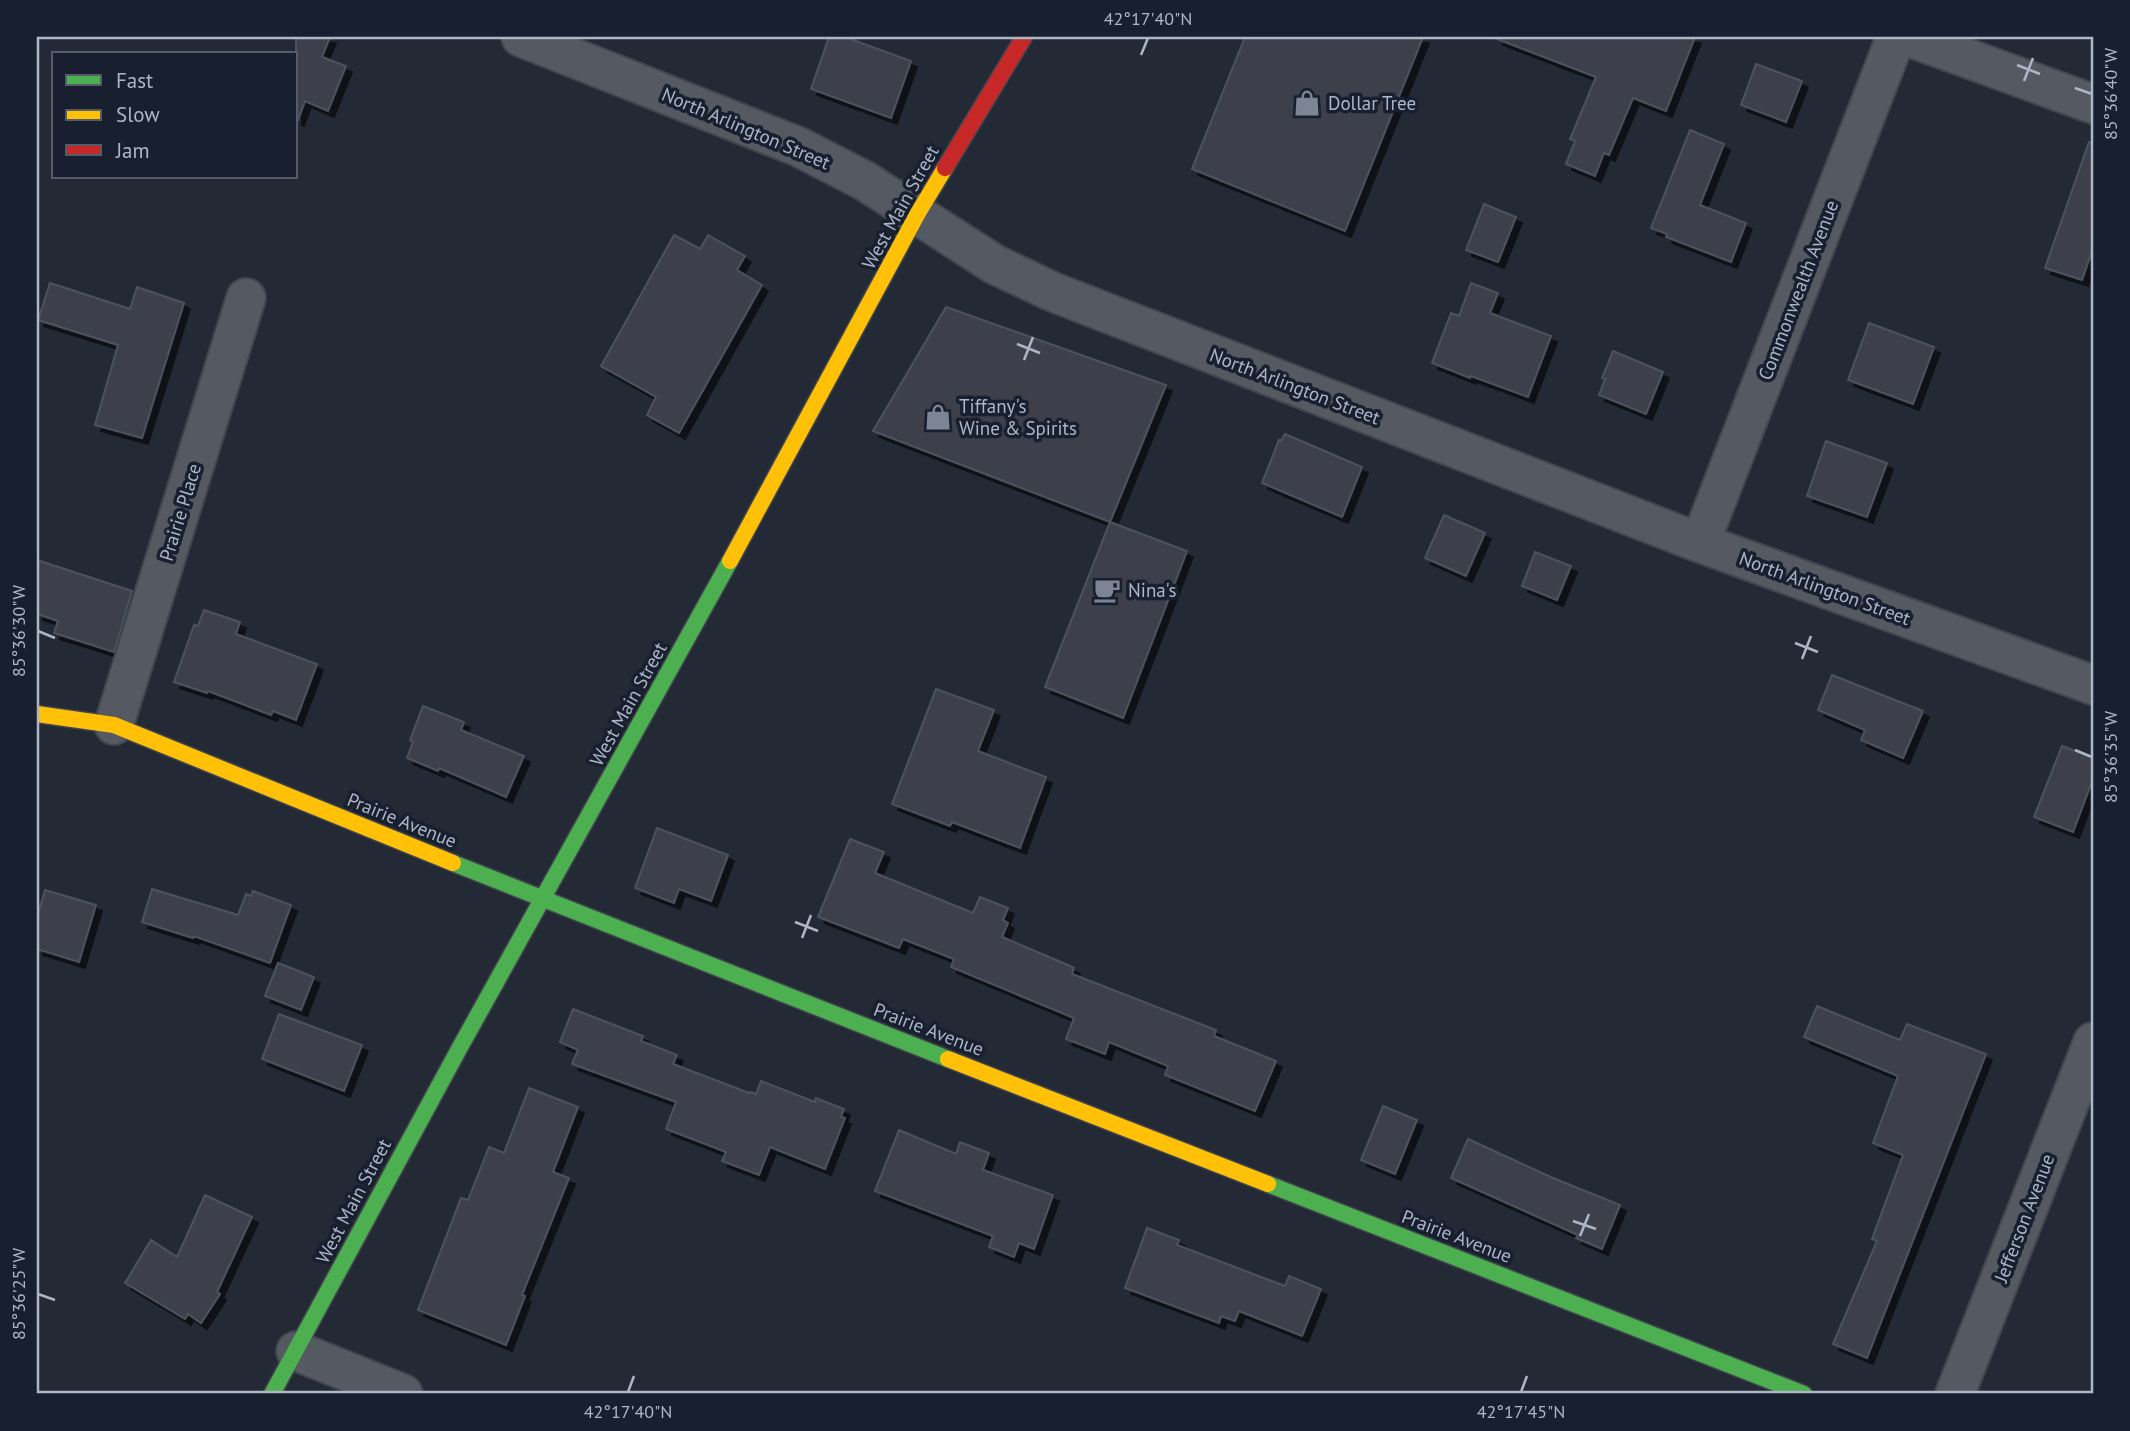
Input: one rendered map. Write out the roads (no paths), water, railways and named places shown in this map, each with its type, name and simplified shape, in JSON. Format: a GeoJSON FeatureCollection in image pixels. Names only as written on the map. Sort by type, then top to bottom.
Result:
{"type":"FeatureCollection","features":[{"type":"Feature","properties":{"kind":"street","name":"North Arlington Street"},"geometry":{"type":"LineString","coordinates":[[521,37],[799,147],[865,181],[994,264],[1053,292],[1700,543],[2093,685]]}},
{"type":"Feature","properties":{"kind":"street","name":"West Main Street"},"geometry":{"type":"LineString","coordinates":[[272,1394],[458,1049],[779,473],[918,213],[1024,37]]}},
{"type":"Feature","properties":{"kind":"street","name":"Commonwealth Avenue"},"geometry":{"type":"LineString","coordinates":[[1700,543],[1896,37]]}},
{"type":"Feature","properties":{"kind":"street"},"geometry":{"type":"LineString","coordinates":[[1909,37],[2093,104]]}},
{"type":"Feature","properties":{"kind":"street","name":"Prairie Place"},"geometry":{"type":"LineString","coordinates":[[114,725],[246,298]]}},
{"type":"Feature","properties":{"kind":"street","name":"Prairie Avenue"},"geometry":{"type":"LineString","coordinates":[[37,714],[114,725],[543,900],[1804,1394]]}},
{"type":"Feature","properties":{"kind":"street","name":"Jefferson Avenue"},"geometry":{"type":"LineString","coordinates":[[1955,1394],[2093,1042]]}},
{"type":"Feature","properties":{"kind":"street"},"geometry":{"type":"LineString","coordinates":[[296,1351],[403,1394]]}},
{"type":"Feature","properties":{"kind":"place","name":"Dollar Tree"},"geometry":{"type":"Point","coordinates":[1307,103]}},
{"type":"Feature","properties":{"kind":"place","name":"Tiffany's Wine & Spirits"},"geometry":{"type":"Point","coordinates":[938,417]}},
{"type":"Feature","properties":{"kind":"place","name":"Nina's"},"geometry":{"type":"Point","coordinates":[1107,590]}}]}
